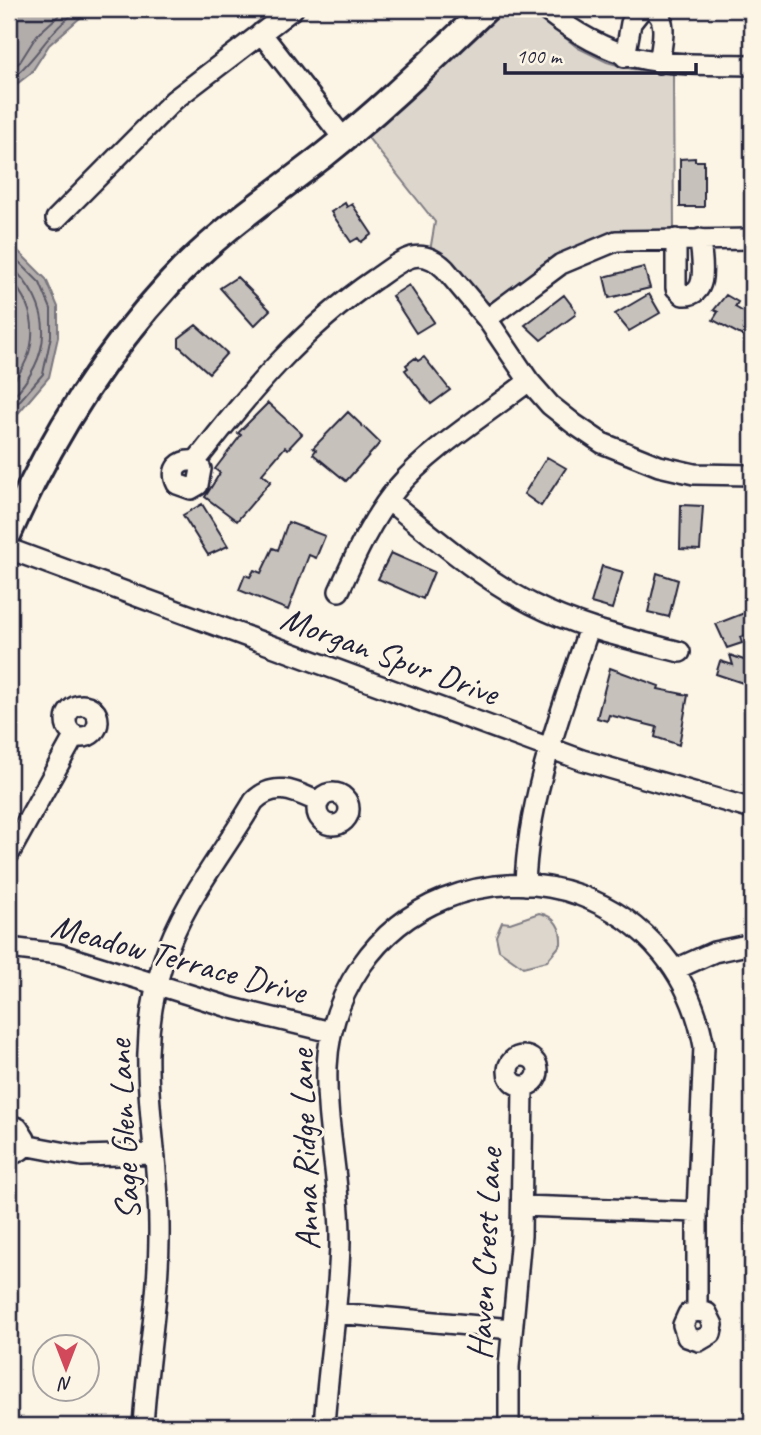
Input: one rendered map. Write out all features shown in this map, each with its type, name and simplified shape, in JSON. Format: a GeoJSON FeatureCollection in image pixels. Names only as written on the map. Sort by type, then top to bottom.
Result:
{"type":"FeatureCollection","features":[{"type":"Feature","properties":{"kind":"main road"},"geometry":{"type":"LineString","coordinates":[[9,533],[32,481],[80,397],[107,358],[170,282],[232,225],[343,138],[485,9]]}},
{"type":"Feature","properties":{"kind":"street"},"geometry":{"type":"LineString","coordinates":[[55,219],[174,100],[293,9]]}},
{"type":"Feature","properties":{"kind":"street"},"geometry":{"type":"LineString","coordinates":[[544,9],[595,45],[625,57],[659,63],[752,65]]}},
{"type":"Feature","properties":{"kind":"street"},"geometry":{"type":"LineString","coordinates":[[625,57],[633,17],[642,9]]}},
{"type":"Feature","properties":{"kind":"street"},"geometry":{"type":"LineString","coordinates":[[652,9],[661,18],[663,27],[659,63]]}},
{"type":"Feature","properties":{"kind":"street"},"geometry":{"type":"LineString","coordinates":[[261,33],[343,138]]}},
{"type":"Feature","properties":{"kind":"street"},"geometry":{"type":"LineString","coordinates":[[676,239],[676,288],[682,295],[690,296],[698,292],[702,284],[700,240]]}},
{"type":"Feature","properties":{"kind":"street"},"geometry":{"type":"LineString","coordinates":[[486,319],[561,264],[586,251],[616,241],[752,239]]}},
{"type":"Feature","properties":{"kind":"street"},"geometry":{"type":"LineString","coordinates":[[196,461],[242,401],[312,328],[400,262],[424,257],[436,261],[445,269],[486,319],[529,382],[550,405],[602,443],[636,459],[694,474],[752,475]]}},
{"type":"Feature","properties":{"kind":"street"},"geometry":{"type":"LineString","coordinates":[[339,592],[358,549],[388,500],[417,467],[529,382]]}},
{"type":"Feature","properties":{"kind":"street"},"geometry":{"type":"LineString","coordinates":[[388,500],[492,581],[532,604],[589,628],[680,652]]}},
{"type":"Feature","properties":{"kind":"street","name":"Morgan Spur Drive"},"geometry":{"type":"LineString","coordinates":[[9,549],[549,748],[752,808]]}},
{"type":"Feature","properties":{"kind":"street"},"geometry":{"type":"LineString","coordinates":[[525,885],[530,819],[549,748],[589,628]]}},
{"type":"Feature","properties":{"kind":"street"},"geometry":{"type":"LineString","coordinates":[[9,854],[75,735]]}},
{"type":"Feature","properties":{"kind":"street","name":"Sage Glen Lane"},"geometry":{"type":"LineString","coordinates":[[143,1426],[159,1251],[146,1058],[157,983],[180,920],[254,801],[268,791],[281,788],[319,802]]}},
{"type":"Feature","properties":{"kind":"street","name":"Anna Ridge Lane"},"geometry":{"type":"LineString","coordinates":[[324,1426],[336,1313],[340,1216],[327,1083],[331,1032],[345,994],[362,963],[384,937],[430,905],[461,893],[486,887],[525,885],[570,891],[617,913],[646,934],[676,969],[699,1021],[704,1046],[697,1212],[697,1311]]}},
{"type":"Feature","properties":{"kind":"street"},"geometry":{"type":"LineString","coordinates":[[676,969],[714,953],[752,944]]}},
{"type":"Feature","properties":{"kind":"street","name":"Meadow Terrace Drive"},"geometry":{"type":"LineString","coordinates":[[9,948],[47,951],[232,1008],[331,1032]]}},
{"type":"Feature","properties":{"kind":"street","name":"Haven Crest Lane"},"geometry":{"type":"LineString","coordinates":[[509,1426],[512,1329],[522,1206],[523,1086]]}},
{"type":"Feature","properties":{"kind":"street"},"geometry":{"type":"LineString","coordinates":[[9,1125],[21,1130],[16,1151],[82,1156],[153,1154]]}},
{"type":"Feature","properties":{"kind":"street"},"geometry":{"type":"LineString","coordinates":[[522,1206],[697,1212]]}},
{"type":"Feature","properties":{"kind":"street"},"geometry":{"type":"LineString","coordinates":[[336,1313],[512,1329]]}},
{"type":"Feature","properties":{"kind":"shaded area"},"geometry":{"type":"Polygon","coordinates":[[[501,9],[529,9],[578,48],[607,62],[632,69],[673,73],[674,232],[633,233],[492,304],[484,305],[430,251],[435,222],[366,135],[459,53],[501,9]]]}},
{"type":"Feature","properties":{"kind":"shaded area"},"geometry":{"type":"Polygon","coordinates":[[[539,913],[556,924],[561,944],[547,961],[523,967],[499,950],[496,936],[502,922],[510,923],[539,913]]]}},
{"type":"Feature","properties":{"kind":"water"},"geometry":{"type":"Polygon","coordinates":[[[9,9],[96,9],[81,17],[49,45],[31,73],[9,90],[9,9]]]}},
{"type":"Feature","properties":{"kind":"water"},"geometry":{"type":"Polygon","coordinates":[[[9,242],[46,279],[58,307],[58,337],[49,377],[9,424],[9,242]]]}},
{"type":"Feature","properties":{"kind":"building"},"geometry":{"type":"Polygon","coordinates":[[[695,158],[695,161],[704,161],[704,207],[680,207],[680,159],[695,158]]]}},
{"type":"Feature","properties":{"kind":"building"},"geometry":{"type":"Polygon","coordinates":[[[345,203],[347,207],[352,204],[372,234],[361,242],[358,238],[351,242],[331,212],[345,203]]]}},
{"type":"Feature","properties":{"kind":"building"},"geometry":{"type":"Polygon","coordinates":[[[644,267],[650,288],[609,298],[604,277],[644,267]]]}},
{"type":"Feature","properties":{"kind":"building"},"geometry":{"type":"Polygon","coordinates":[[[237,277],[270,310],[254,326],[220,288],[237,277]]]}},
{"type":"Feature","properties":{"kind":"building"},"geometry":{"type":"Polygon","coordinates":[[[409,285],[434,322],[416,333],[392,296],[409,285]]]}},
{"type":"Feature","properties":{"kind":"building"},"geometry":{"type":"Polygon","coordinates":[[[649,294],[660,313],[629,331],[615,314],[649,294]]]}},
{"type":"Feature","properties":{"kind":"building"},"geometry":{"type":"Polygon","coordinates":[[[564,295],[576,311],[575,315],[541,340],[525,325],[564,295]]]}},
{"type":"Feature","properties":{"kind":"building"},"geometry":{"type":"Polygon","coordinates":[[[726,295],[738,302],[735,307],[752,317],[752,332],[748,339],[713,320],[718,312],[714,310],[726,295]]]}},
{"type":"Feature","properties":{"kind":"building"},"geometry":{"type":"Polygon","coordinates":[[[196,325],[227,353],[209,373],[179,346],[179,338],[196,325]]]}},
{"type":"Feature","properties":{"kind":"building"},"geometry":{"type":"Polygon","coordinates":[[[424,357],[450,390],[431,404],[405,370],[408,368],[406,365],[415,358],[418,361],[424,357]]]}},
{"type":"Feature","properties":{"kind":"building"},"geometry":{"type":"Polygon","coordinates":[[[268,403],[302,434],[288,449],[285,447],[262,474],[271,481],[237,521],[205,497],[220,473],[215,469],[241,435],[238,433],[268,403]]]}},
{"type":"Feature","properties":{"kind":"building"},"geometry":{"type":"Polygon","coordinates":[[[348,412],[380,443],[346,481],[313,454],[316,450],[313,448],[348,412]]]}},
{"type":"Feature","properties":{"kind":"building"},"geometry":{"type":"Polygon","coordinates":[[[547,457],[566,468],[541,506],[524,494],[547,457]]]}},
{"type":"Feature","properties":{"kind":"building"},"geometry":{"type":"Polygon","coordinates":[[[202,504],[228,546],[208,555],[183,515],[202,504]]]}},
{"type":"Feature","properties":{"kind":"building"},"geometry":{"type":"Polygon","coordinates":[[[681,505],[703,506],[700,550],[680,549],[681,505]]]}},
{"type":"Feature","properties":{"kind":"building"},"geometry":{"type":"Polygon","coordinates":[[[288,522],[325,536],[316,558],[309,555],[288,610],[239,590],[245,575],[250,577],[254,570],[261,573],[273,548],[278,550],[288,522]]]}},
{"type":"Feature","properties":{"kind":"building"},"geometry":{"type":"Polygon","coordinates":[[[391,553],[434,572],[423,599],[378,579],[391,553]]]}},
{"type":"Feature","properties":{"kind":"building"},"geometry":{"type":"Polygon","coordinates":[[[602,566],[623,572],[612,609],[591,603],[602,566]]]}},
{"type":"Feature","properties":{"kind":"building"},"geometry":{"type":"Polygon","coordinates":[[[657,573],[678,580],[669,617],[648,612],[657,573]]]}},
{"type":"Feature","properties":{"kind":"building"},"geometry":{"type":"Polygon","coordinates":[[[752,610],[752,633],[740,637],[742,643],[727,648],[716,624],[752,610]]]}},
{"type":"Feature","properties":{"kind":"building"},"geometry":{"type":"Polygon","coordinates":[[[730,655],[752,663],[752,686],[716,674],[720,661],[733,665],[730,655]]]}},
{"type":"Feature","properties":{"kind":"building"},"geometry":{"type":"Polygon","coordinates":[[[610,668],[659,686],[658,689],[688,695],[679,745],[655,737],[657,727],[609,715],[607,721],[597,718],[610,668]]]}}]}
